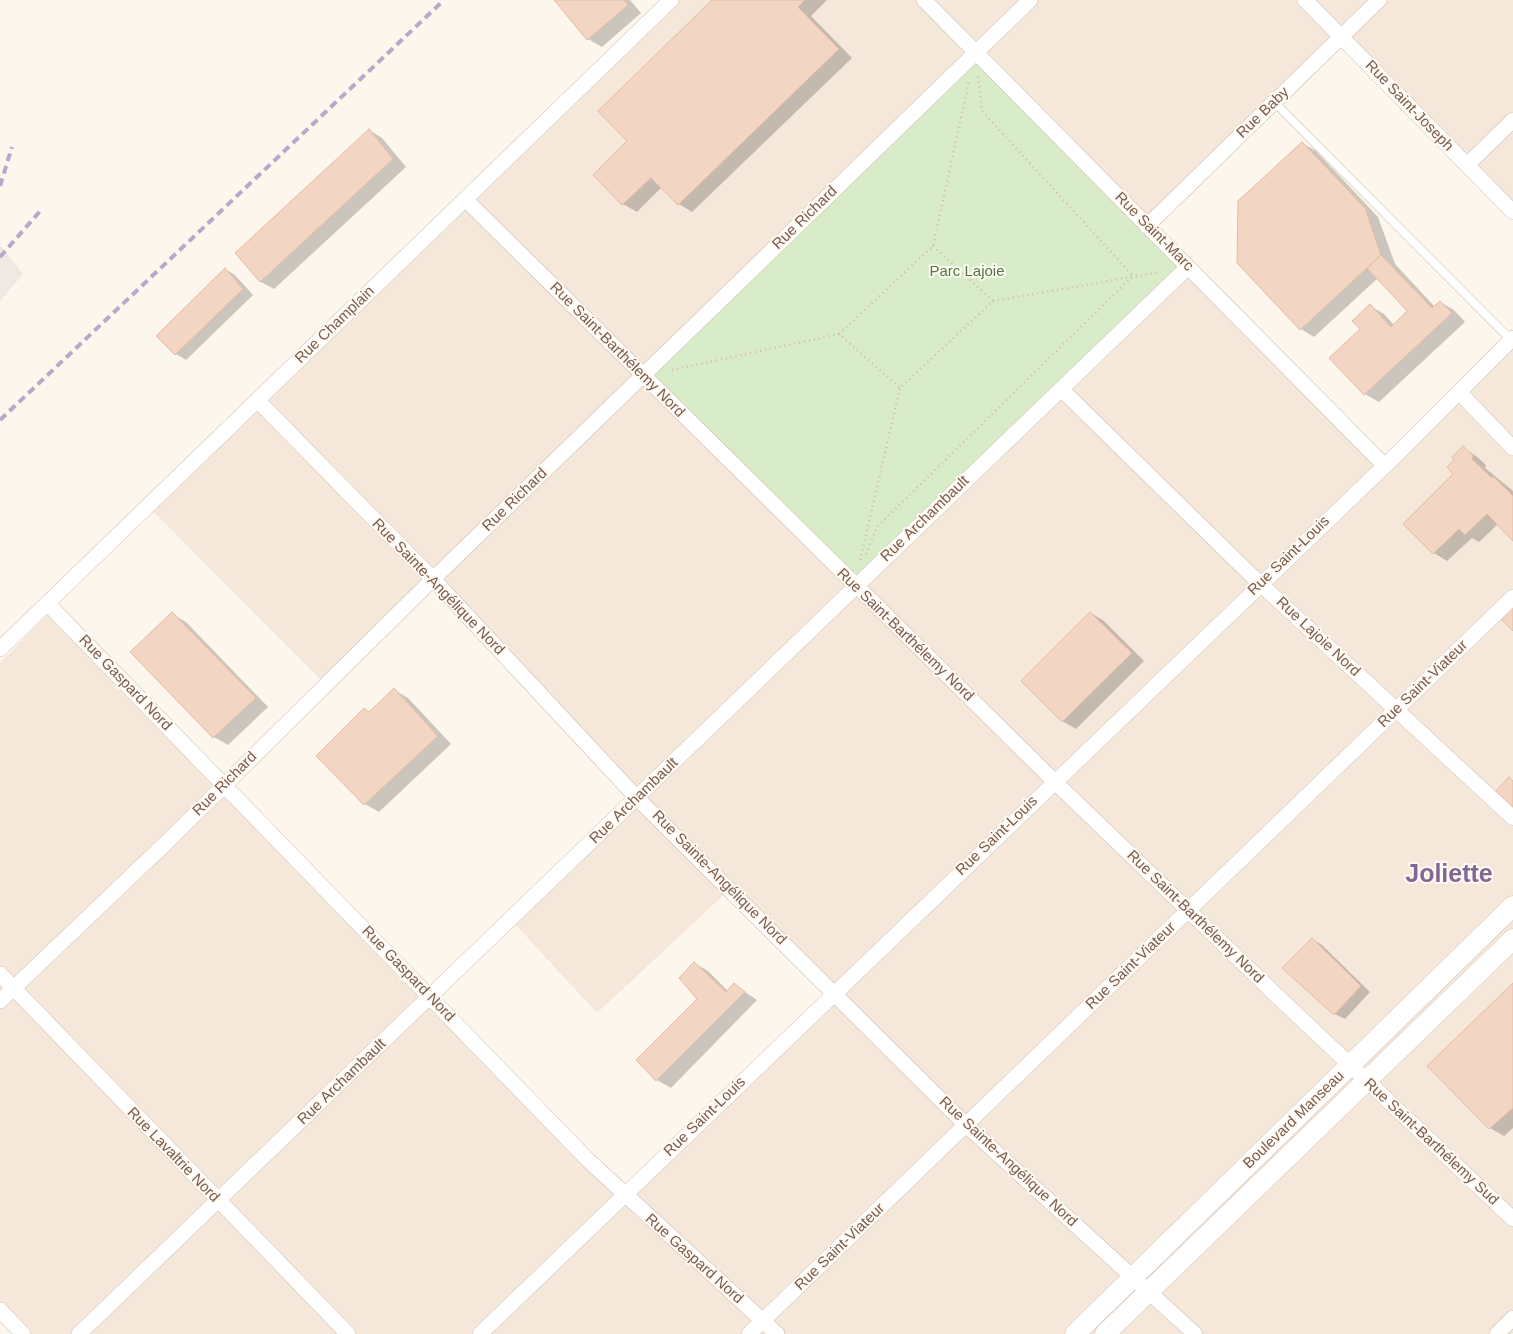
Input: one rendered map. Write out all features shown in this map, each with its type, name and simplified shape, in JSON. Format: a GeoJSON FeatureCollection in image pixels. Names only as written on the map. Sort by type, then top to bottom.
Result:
{"type":"FeatureCollection","features":[{"type":"Feature","properties":{"kind":"main road","name":"Boulevard Manseau"},"geometry":{"type":"LineString","coordinates":[[1075,1334],[1513,906]]}},
{"type":"Feature","properties":{"kind":"main road","name":"Boulevard Manseau"},"geometry":{"type":"LineString","coordinates":[[1105,1334],[1513,939]]}},
{"type":"Feature","properties":{"kind":"street","name":"Rue Champlain"},"geometry":{"type":"LineString","coordinates":[[0,649],[671,0]]}},
{"type":"Feature","properties":{"kind":"street","name":"Rue Saint-Marc"},"geometry":{"type":"LineString","coordinates":[[924,0],[1384,465]]}},
{"type":"Feature","properties":{"kind":"street","name":"Rue Richard"},"geometry":{"type":"LineString","coordinates":[[0,1001],[1030,0]]}},
{"type":"Feature","properties":{"kind":"street","name":"Rue Saint-Joseph"},"geometry":{"type":"LineString","coordinates":[[1305,0],[1513,212]]}},
{"type":"Feature","properties":{"kind":"street","name":"Rue Baby"},"geometry":{"type":"LineString","coordinates":[[1147,226],[1379,0]]}},
{"type":"Feature","properties":{"kind":"street"},"geometry":{"type":"LineString","coordinates":[[1467,166],[1513,120]]}},
{"type":"Feature","properties":{"kind":"street","name":"Rue Saint-Barthélemy Nord"},"geometry":{"type":"LineString","coordinates":[[465,199],[854,586],[1188,911],[1350,1065]]}},
{"type":"Feature","properties":{"kind":"street","name":"Rue Archambault"},"geometry":{"type":"LineString","coordinates":[[79,1334],[431,997],[854,586],[1188,267]]}},
{"type":"Feature","properties":{"kind":"street","name":"Rue Saint-Louis"},"geometry":{"type":"LineString","coordinates":[[480,1334],[1384,465],[1512,339]]}},
{"type":"Feature","properties":{"kind":"street","name":"Rue Lajoie Nord"},"geometry":{"type":"LineString","coordinates":[[1061,389],[1260,584],[1513,818]]}},
{"type":"Feature","properties":{"kind":"street"},"geometry":{"type":"LineString","coordinates":[[1459,392],[1513,448]]}},
{"type":"Feature","properties":{"kind":"street","name":"Rue Sainte-Angélique Nord"},"geometry":{"type":"LineString","coordinates":[[257,400],[433,579],[637,798],[966,1125],[1195,1334]]}},
{"type":"Feature","properties":{"kind":"street","name":"Rue Saint-Viateur"},"geometry":{"type":"LineString","coordinates":[[750,1334],[1513,597]]}},
{"type":"Feature","properties":{"kind":"street","name":"Rue Gaspard Nord"},"geometry":{"type":"LineString","coordinates":[[48,603],[623,1195],[777,1334]]}},
{"type":"Feature","properties":{"kind":"street","name":"Rue Lavaltrie Nord"},"geometry":{"type":"LineString","coordinates":[[0,974],[218,1202],[348,1334]]}},
{"type":"Feature","properties":{"kind":"street","name":"Rue Saint-Barthélemy Sud"},"geometry":{"type":"LineString","coordinates":[[1350,1065],[1513,1219]]}},
{"type":"Feature","properties":{"kind":"street"},"geometry":{"type":"LineString","coordinates":[[0,1310],[23,1334]]}},
{"type":"Feature","properties":{"kind":"street"},"geometry":{"type":"LineString","coordinates":[[1497,1334],[1513,1318]]}},
{"type":"Feature","properties":{"kind":"lane"},"geometry":{"type":"LineString","coordinates":[[1274,102],[1512,339]]}},
{"type":"Feature","properties":{"kind":"path"},"geometry":{"type":"LineString","coordinates":[[643,376],[839,334],[933,246],[976,52]]}},
{"type":"Feature","properties":{"kind":"path"},"geometry":{"type":"LineString","coordinates":[[976,52],[982,111],[1133,276]]}},
{"type":"Feature","properties":{"kind":"path"},"geometry":{"type":"LineString","coordinates":[[933,246],[993,301]]}},
{"type":"Feature","properties":{"kind":"path"},"geometry":{"type":"LineString","coordinates":[[854,586],[900,388],[993,301],[1161,272]]}},
{"type":"Feature","properties":{"kind":"path"},"geometry":{"type":"LineString","coordinates":[[864,561],[877,527],[1133,276]]}},
{"type":"Feature","properties":{"kind":"path"},"geometry":{"type":"LineString","coordinates":[[839,334],[900,388]]}},
{"type":"Feature","properties":{"kind":"shaded area"},"geometry":{"type":"Polygon","coordinates":[[[679,0],[1513,0],[1513,205],[1347,35],[1147,226],[1385,468],[1513,338],[1513,1334],[18,1334],[0,1315],[0,663],[59,603],[233,783],[434,999],[626,1196],[839,1001],[728,891],[597,1013],[513,922],[642,799],[439,583],[330,689],[153,511],[679,0]]]}},
{"type":"Feature","properties":{"kind":"shaded area"},"geometry":{"type":"Polygon","coordinates":[[[0,245],[23,274],[0,301],[0,245]]]}},
{"type":"Feature","properties":{"kind":"green space","name":"Parc Lajoie"},"geometry":{"type":"Polygon","coordinates":[[[975,52],[1188,267],[855,586],[643,376],[975,52]]]}},
{"type":"Feature","properties":{"kind":"building"},"geometry":{"type":"Polygon","coordinates":[[[554,0],[624,0],[628,5],[587,40],[554,0]]]}},
{"type":"Feature","properties":{"kind":"building"},"geometry":{"type":"Polygon","coordinates":[[[712,0],[805,0],[798,7],[839,49],[678,205],[651,178],[622,205],[593,175],[627,141],[598,111],[712,0]]]}},
{"type":"Feature","properties":{"kind":"building"},"geometry":{"type":"Polygon","coordinates":[[[369,129],[393,159],[260,282],[235,253],[369,129]]]}},
{"type":"Feature","properties":{"kind":"building"},"geometry":{"type":"Polygon","coordinates":[[[1302,142],[1365,208],[1381,255],[1300,330],[1237,263],[1238,201],[1302,142]]]}},
{"type":"Feature","properties":{"kind":"building"},"geometry":{"type":"Polygon","coordinates":[[[1381,255],[1432,308],[1440,301],[1452,313],[1364,395],[1329,358],[1360,329],[1352,321],[1370,304],[1391,327],[1407,311],[1367,268],[1381,255]]]}},
{"type":"Feature","properties":{"kind":"building"},"geometry":{"type":"Polygon","coordinates":[[[225,268],[243,289],[175,355],[156,336],[225,268]]]}},
{"type":"Feature","properties":{"kind":"building"},"geometry":{"type":"Polygon","coordinates":[[[1463,446],[1473,456],[1472,459],[1513,496],[1513,541],[1487,514],[1465,535],[1459,529],[1433,554],[1403,524],[1453,474],[1447,467],[1454,460],[1452,457],[1463,446]]]}},
{"type":"Feature","properties":{"kind":"building"},"geometry":{"type":"Polygon","coordinates":[[[1513,602],[1513,631],[1498,616],[1513,602]]]}},
{"type":"Feature","properties":{"kind":"building"},"geometry":{"type":"Polygon","coordinates":[[[172,612],[256,698],[213,738],[130,652],[172,612]]]}},
{"type":"Feature","properties":{"kind":"building"},"geometry":{"type":"Polygon","coordinates":[[[1090,612],[1132,653],[1062,722],[1021,681],[1090,612]]]}},
{"type":"Feature","properties":{"kind":"building"},"geometry":{"type":"Polygon","coordinates":[[[394,688],[438,736],[364,805],[316,756],[364,708],[369,712],[394,688]]]}},
{"type":"Feature","properties":{"kind":"building"},"geometry":{"type":"Polygon","coordinates":[[[1509,777],[1513,781],[1513,809],[1495,792],[1509,777]]]}},
{"type":"Feature","properties":{"kind":"building"},"geometry":{"type":"Polygon","coordinates":[[[1312,938],[1361,986],[1334,1015],[1282,968],[1312,938]]]}},
{"type":"Feature","properties":{"kind":"building"},"geometry":{"type":"Polygon","coordinates":[[[694,962],[726,992],[734,983],[745,992],[656,1081],[636,1060],[697,999],[679,978],[694,962]]]}},
{"type":"Feature","properties":{"kind":"building"},"geometry":{"type":"Polygon","coordinates":[[[1513,983],[1513,1108],[1489,1129],[1427,1066],[1513,983]]]}},
{"type":"Feature","properties":{"kind":"railway"},"geometry":{"type":"LineString","coordinates":[[0,420],[444,0]]}},
{"type":"Feature","properties":{"kind":"railway"},"geometry":{"type":"LineString","coordinates":[[0,186],[12,147]]}},
{"type":"Feature","properties":{"kind":"railway"},"geometry":{"type":"LineString","coordinates":[[0,257],[41,210]]}},
{"type":"Feature","properties":{"kind":"district","name":"Joliette"},"geometry":{"type":"Point","coordinates":[1449,875]}}]}
